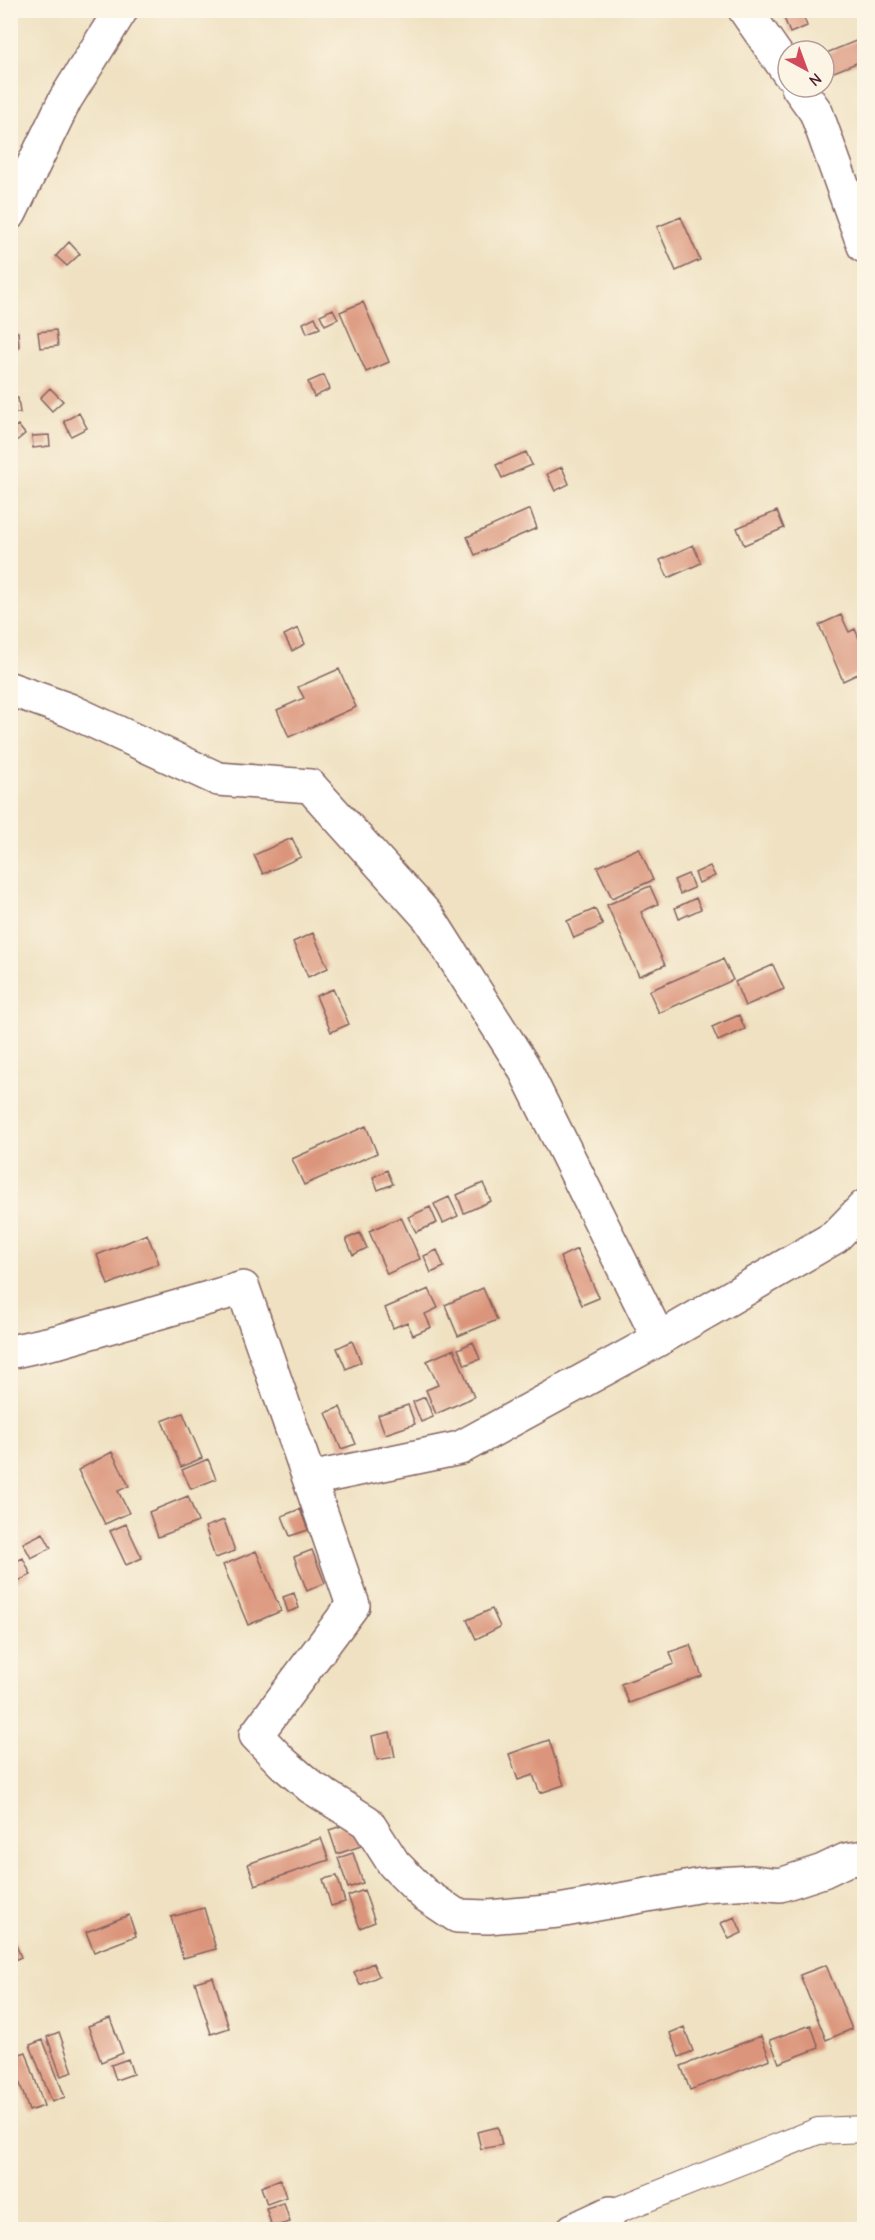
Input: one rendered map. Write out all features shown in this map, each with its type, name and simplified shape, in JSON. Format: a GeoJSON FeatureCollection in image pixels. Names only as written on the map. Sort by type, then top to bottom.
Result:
{"type":"FeatureCollection","features":[{"type":"Feature","properties":{"kind":"street"},"geometry":{"type":"LineString","coordinates":[[10,213],[65,100],[121,10]]}},
{"type":"Feature","properties":{"kind":"street"},"geometry":{"type":"LineString","coordinates":[[745,10],[776,55]]}},
{"type":"Feature","properties":{"kind":"street"},"geometry":{"type":"LineString","coordinates":[[807,99],[816,112],[864,246]]}},
{"type":"Feature","properties":{"kind":"street"},"geometry":{"type":"LineString","coordinates":[[10,689],[69,710],[218,779],[310,786],[429,918],[523,1066],[659,1339]]}},
{"type":"Feature","properties":{"kind":"street"},"geometry":{"type":"LineString","coordinates":[[310,1479],[460,1448],[659,1339],[835,1237],[864,1207]]}},
{"type":"Feature","properties":{"kind":"street"},"geometry":{"type":"LineString","coordinates":[[10,1352],[60,1341],[243,1288],[353,1605],[256,1735],[283,1763],[312,1787],[367,1822],[394,1864],[424,1894],[457,1916],[488,1917],[559,1911],[702,1885],[752,1882],[780,1884],[823,1871],[846,1860],[864,1857]]}},
{"type":"Feature","properties":{"kind":"street"},"geometry":{"type":"LineString","coordinates":[[573,2229],[606,2221],[818,2131],[864,2129]]}},
{"type":"Feature","properties":{"kind":"building"},"geometry":{"type":"Polygon","coordinates":[[[781,10],[801,10],[807,26],[790,33],[781,10]]]}},
{"type":"Feature","properties":{"kind":"building"},"geometry":{"type":"Polygon","coordinates":[[[855,10],[864,10],[864,33],[855,10]]]}},
{"type":"Feature","properties":{"kind":"building"},"geometry":{"type":"Polygon","coordinates":[[[863,38],[864,60],[836,71],[836,49],[863,38]]]}},
{"type":"Feature","properties":{"kind":"building"},"geometry":{"type":"Polygon","coordinates":[[[681,217],[700,260],[676,271],[657,227],[681,217]]]}},
{"type":"Feature","properties":{"kind":"building"},"geometry":{"type":"Polygon","coordinates":[[[69,242],[80,254],[67,266],[56,256],[69,242]]]}},
{"type":"Feature","properties":{"kind":"building"},"geometry":{"type":"Polygon","coordinates":[[[363,302],[389,362],[366,372],[340,312],[363,302]]]}},
{"type":"Feature","properties":{"kind":"building"},"geometry":{"type":"Polygon","coordinates":[[[333,309],[338,319],[325,325],[320,315],[333,309]]]}},
{"type":"Feature","properties":{"kind":"building"},"geometry":{"type":"Polygon","coordinates":[[[315,317],[320,328],[307,333],[303,323],[315,317]]]}},
{"type":"Feature","properties":{"kind":"building"},"geometry":{"type":"Polygon","coordinates":[[[56,330],[58,346],[40,348],[38,332],[56,330]]]}},
{"type":"Feature","properties":{"kind":"building"},"geometry":{"type":"Polygon","coordinates":[[[10,332],[18,332],[19,348],[10,348],[10,332]]]}},
{"type":"Feature","properties":{"kind":"building"},"geometry":{"type":"Polygon","coordinates":[[[324,375],[330,389],[314,397],[308,382],[324,375]]]}},
{"type":"Feature","properties":{"kind":"building"},"geometry":{"type":"Polygon","coordinates":[[[50,388],[63,401],[52,411],[40,398],[50,388]]]}},
{"type":"Feature","properties":{"kind":"building"},"geometry":{"type":"Polygon","coordinates":[[[10,398],[18,398],[20,413],[10,413],[10,398]]]}},
{"type":"Feature","properties":{"kind":"building"},"geometry":{"type":"Polygon","coordinates":[[[79,413],[87,428],[71,436],[64,421],[79,413]]]}},
{"type":"Feature","properties":{"kind":"building"},"geometry":{"type":"Polygon","coordinates":[[[18,425],[25,434],[15,442],[10,436],[10,430],[18,425]]]}},
{"type":"Feature","properties":{"kind":"building"},"geometry":{"type":"Polygon","coordinates":[[[49,435],[50,446],[33,448],[32,436],[49,435]]]}},
{"type":"Feature","properties":{"kind":"building"},"geometry":{"type":"Polygon","coordinates":[[[526,452],[532,465],[502,478],[496,465],[526,452]]]}},
{"type":"Feature","properties":{"kind":"building"},"geometry":{"type":"Polygon","coordinates":[[[562,467],[569,484],[555,491],[547,474],[562,467]]]}},
{"type":"Feature","properties":{"kind":"building"},"geometry":{"type":"Polygon","coordinates":[[[530,509],[537,528],[475,555],[467,537],[530,509]]]}},
{"type":"Feature","properties":{"kind":"building"},"geometry":{"type":"Polygon","coordinates":[[[777,511],[784,528],[744,545],[737,528],[777,511]]]}},
{"type":"Feature","properties":{"kind":"building"},"geometry":{"type":"Polygon","coordinates":[[[693,545],[701,563],[668,578],[660,560],[693,545]]]}},
{"type":"Feature","properties":{"kind":"building"},"geometry":{"type":"Polygon","coordinates":[[[841,615],[849,632],[855,629],[864,650],[864,658],[861,659],[864,671],[843,681],[819,625],[841,615]]]}},
{"type":"Feature","properties":{"kind":"building"},"geometry":{"type":"Polygon","coordinates":[[[298,628],[305,644],[292,651],[284,635],[298,628]]]}},
{"type":"Feature","properties":{"kind":"building"},"geometry":{"type":"Polygon","coordinates":[[[339,669],[356,707],[289,737],[277,710],[304,698],[298,687],[339,669]]]}},
{"type":"Feature","properties":{"kind":"building"},"geometry":{"type":"Polygon","coordinates":[[[292,838],[301,857],[263,874],[254,855],[292,838]]]}},
{"type":"Feature","properties":{"kind":"building"},"geometry":{"type":"Polygon","coordinates":[[[639,848],[653,880],[612,898],[597,867],[639,848]]]}},
{"type":"Feature","properties":{"kind":"building"},"geometry":{"type":"Polygon","coordinates":[[[710,866],[715,876],[699,883],[695,873],[710,866]]]}},
{"type":"Feature","properties":{"kind":"building"},"geometry":{"type":"Polygon","coordinates":[[[688,874],[694,888],[680,894],[674,880],[688,874]]]}},
{"type":"Feature","properties":{"kind":"building"},"geometry":{"type":"Polygon","coordinates":[[[650,886],[658,904],[641,912],[665,965],[639,976],[607,905],[650,886]]]}},
{"type":"Feature","properties":{"kind":"building"},"geometry":{"type":"Polygon","coordinates":[[[696,898],[701,909],[679,919],[675,908],[696,898]]]}},
{"type":"Feature","properties":{"kind":"building"},"geometry":{"type":"Polygon","coordinates":[[[595,909],[603,925],[574,938],[567,921],[595,909]]]}},
{"type":"Feature","properties":{"kind":"building"},"geometry":{"type":"Polygon","coordinates":[[[313,933],[328,968],[308,977],[293,942],[313,933]]]}},
{"type":"Feature","properties":{"kind":"building"},"geometry":{"type":"Polygon","coordinates":[[[723,959],[733,980],[659,1013],[649,991],[723,959]]]}},
{"type":"Feature","properties":{"kind":"building"},"geometry":{"type":"Polygon","coordinates":[[[773,965],[784,989],[745,1006],[735,982],[773,965]]]}},
{"type":"Feature","properties":{"kind":"building"},"geometry":{"type":"Polygon","coordinates":[[[333,989],[349,1024],[331,1032],[316,996],[333,989]]]}},
{"type":"Feature","properties":{"kind":"building"},"geometry":{"type":"Polygon","coordinates":[[[739,1015],[745,1029],[718,1041],[712,1027],[739,1015]]]}},
{"type":"Feature","properties":{"kind":"building"},"geometry":{"type":"Polygon","coordinates":[[[366,1126],[377,1153],[304,1185],[292,1159],[366,1126]]]}},
{"type":"Feature","properties":{"kind":"building"},"geometry":{"type":"Polygon","coordinates":[[[387,1170],[393,1184],[378,1190],[373,1177],[387,1170]]]}},
{"type":"Feature","properties":{"kind":"building"},"geometry":{"type":"Polygon","coordinates":[[[483,1183],[491,1201],[464,1213],[457,1195],[483,1183]]]}},
{"type":"Feature","properties":{"kind":"building"},"geometry":{"type":"Polygon","coordinates":[[[449,1197],[458,1216],[443,1223],[434,1204],[449,1197]]]}},
{"type":"Feature","properties":{"kind":"building"},"geometry":{"type":"Polygon","coordinates":[[[430,1207],[437,1223],[416,1232],[408,1217],[430,1207]]]}},
{"type":"Feature","properties":{"kind":"building"},"geometry":{"type":"Polygon","coordinates":[[[401,1217],[420,1259],[387,1274],[369,1231],[401,1217]]]}},
{"type":"Feature","properties":{"kind":"building"},"geometry":{"type":"Polygon","coordinates":[[[360,1233],[367,1248],[353,1255],[346,1239],[360,1233]]]}},
{"type":"Feature","properties":{"kind":"building"},"geometry":{"type":"Polygon","coordinates":[[[147,1234],[159,1263],[108,1285],[97,1255],[147,1234]]]}},
{"type":"Feature","properties":{"kind":"building"},"geometry":{"type":"Polygon","coordinates":[[[577,1249],[599,1298],[582,1305],[560,1257],[577,1249]]]}},
{"type":"Feature","properties":{"kind":"building"},"geometry":{"type":"Polygon","coordinates":[[[437,1250],[444,1267],[431,1273],[424,1256],[437,1250]]]}},
{"type":"Feature","properties":{"kind":"building"},"geometry":{"type":"Polygon","coordinates":[[[483,1288],[497,1320],[458,1336],[445,1305],[483,1288]]]}},
{"type":"Feature","properties":{"kind":"building"},"geometry":{"type":"Polygon","coordinates":[[[429,1289],[438,1308],[425,1314],[431,1327],[413,1335],[407,1322],[393,1328],[385,1308],[429,1289]]]}},
{"type":"Feature","properties":{"kind":"building"},"geometry":{"type":"Polygon","coordinates":[[[352,1341],[361,1362],[346,1369],[337,1348],[352,1341]]]}},
{"type":"Feature","properties":{"kind":"building"},"geometry":{"type":"Polygon","coordinates":[[[473,1342],[480,1359],[465,1365],[458,1349],[473,1342]]]}},
{"type":"Feature","properties":{"kind":"building"},"geometry":{"type":"Polygon","coordinates":[[[454,1349],[474,1397],[436,1414],[426,1390],[438,1385],[427,1361],[454,1349]]]}},
{"type":"Feature","properties":{"kind":"building"},"geometry":{"type":"Polygon","coordinates":[[[425,1397],[433,1417],[421,1422],[413,1402],[425,1397]]]}},
{"type":"Feature","properties":{"kind":"building"},"geometry":{"type":"Polygon","coordinates":[[[408,1405],[415,1424],[385,1434],[378,1415],[408,1405]]]}},
{"type":"Feature","properties":{"kind":"building"},"geometry":{"type":"Polygon","coordinates":[[[340,1407],[356,1444],[341,1449],[326,1413],[340,1407]]]}},
{"type":"Feature","properties":{"kind":"building"},"geometry":{"type":"Polygon","coordinates":[[[183,1413],[202,1458],[181,1467],[162,1421],[183,1413]]]}},
{"type":"Feature","properties":{"kind":"building"},"geometry":{"type":"Polygon","coordinates":[[[112,1452],[129,1486],[118,1491],[129,1513],[105,1524],[78,1470],[112,1452]]]}},
{"type":"Feature","properties":{"kind":"building"},"geometry":{"type":"Polygon","coordinates":[[[208,1459],[216,1479],[191,1489],[182,1470],[208,1459]]]}},
{"type":"Feature","properties":{"kind":"building"},"geometry":{"type":"Polygon","coordinates":[[[188,1496],[198,1522],[158,1537],[149,1512],[188,1496]]]}},
{"type":"Feature","properties":{"kind":"building"},"geometry":{"type":"Polygon","coordinates":[[[300,1509],[308,1530],[290,1536],[282,1516],[300,1509]]]}},
{"type":"Feature","properties":{"kind":"building"},"geometry":{"type":"Polygon","coordinates":[[[224,1520],[235,1551],[215,1558],[205,1527],[224,1520]]]}},
{"type":"Feature","properties":{"kind":"building"},"geometry":{"type":"Polygon","coordinates":[[[126,1524],[142,1558],[126,1565],[110,1531],[126,1524]]]}},
{"type":"Feature","properties":{"kind":"building"},"geometry":{"type":"Polygon","coordinates":[[[43,1533],[51,1548],[31,1558],[23,1543],[43,1533]]]}},
{"type":"Feature","properties":{"kind":"building"},"geometry":{"type":"Polygon","coordinates":[[[312,1550],[325,1583],[307,1591],[294,1557],[312,1550]]]}},
{"type":"Feature","properties":{"kind":"building"},"geometry":{"type":"Polygon","coordinates":[[[256,1551],[281,1611],[248,1625],[223,1565],[256,1551]]]}},
{"type":"Feature","properties":{"kind":"building"},"geometry":{"type":"Polygon","coordinates":[[[23,1558],[31,1575],[10,1585],[10,1564],[23,1558]]]}},
{"type":"Feature","properties":{"kind":"building"},"geometry":{"type":"Polygon","coordinates":[[[294,1593],[299,1608],[288,1612],[283,1597],[294,1593]]]}},
{"type":"Feature","properties":{"kind":"building"},"geometry":{"type":"Polygon","coordinates":[[[492,1609],[500,1627],[476,1639],[467,1620],[492,1609]]]}},
{"type":"Feature","properties":{"kind":"building"},"geometry":{"type":"Polygon","coordinates":[[[690,1645],[702,1676],[629,1703],[621,1684],[674,1664],[670,1652],[690,1645]]]}},
{"type":"Feature","properties":{"kind":"building"},"geometry":{"type":"Polygon","coordinates":[[[390,1732],[395,1757],[377,1760],[372,1736],[390,1732]]]}},
{"type":"Feature","properties":{"kind":"building"},"geometry":{"type":"Polygon","coordinates":[[[549,1740],[564,1785],[540,1793],[533,1775],[518,1780],[509,1754],[549,1740]]]}},
{"type":"Feature","properties":{"kind":"building"},"geometry":{"type":"Polygon","coordinates":[[[354,1822],[361,1846],[337,1854],[329,1830],[354,1822]]]}},
{"type":"Feature","properties":{"kind":"building"},"geometry":{"type":"Polygon","coordinates":[[[321,1838],[329,1860],[255,1885],[248,1864],[321,1838]]]}},
{"type":"Feature","properties":{"kind":"building"},"geometry":{"type":"Polygon","coordinates":[[[353,1853],[363,1883],[348,1888],[338,1858],[353,1853]]]}},
{"type":"Feature","properties":{"kind":"building"},"geometry":{"type":"Polygon","coordinates":[[[337,1876],[345,1902],[331,1906],[323,1879],[337,1876]]]}},
{"type":"Feature","properties":{"kind":"building"},"geometry":{"type":"Polygon","coordinates":[[[364,1890],[375,1922],[360,1928],[348,1896],[364,1890]]]}},
{"type":"Feature","properties":{"kind":"building"},"geometry":{"type":"Polygon","coordinates":[[[204,1908],[216,1949],[183,1958],[171,1917],[204,1908]]]}},
{"type":"Feature","properties":{"kind":"building"},"geometry":{"type":"Polygon","coordinates":[[[129,1915],[136,1936],[94,1952],[86,1932],[129,1915]]]}},
{"type":"Feature","properties":{"kind":"building"},"geometry":{"type":"Polygon","coordinates":[[[735,1917],[742,1933],[729,1939],[721,1923],[735,1917]]]}},
{"type":"Feature","properties":{"kind":"building"},"geometry":{"type":"Polygon","coordinates":[[[10,1930],[21,1957],[10,1962],[10,1930]]]}},
{"type":"Feature","properties":{"kind":"building"},"geometry":{"type":"Polygon","coordinates":[[[373,1963],[379,1976],[360,1985],[354,1972],[373,1963]]]}},
{"type":"Feature","properties":{"kind":"building"},"geometry":{"type":"Polygon","coordinates":[[[826,1965],[852,2029],[826,2040],[800,1975],[826,1965]]]}},
{"type":"Feature","properties":{"kind":"building"},"geometry":{"type":"Polygon","coordinates":[[[213,1977],[229,2028],[211,2034],[195,1982],[213,1977]]]}},
{"type":"Feature","properties":{"kind":"building"},"geometry":{"type":"Polygon","coordinates":[[[110,2018],[123,2053],[101,2062],[88,2026],[110,2018]]]}},
{"type":"Feature","properties":{"kind":"building"},"geometry":{"type":"Polygon","coordinates":[[[811,2025],[819,2048],[779,2063],[770,2040],[811,2025]]]}},
{"type":"Feature","properties":{"kind":"building"},"geometry":{"type":"Polygon","coordinates":[[[684,2027],[693,2051],[679,2057],[670,2033],[684,2027]]]}},
{"type":"Feature","properties":{"kind":"building"},"geometry":{"type":"Polygon","coordinates":[[[59,2032],[73,2072],[61,2076],[47,2037],[59,2032]]]}},
{"type":"Feature","properties":{"kind":"building"},"geometry":{"type":"Polygon","coordinates":[[[761,2036],[770,2059],[690,2090],[681,2066],[761,2036]]]}},
{"type":"Feature","properties":{"kind":"building"},"geometry":{"type":"Polygon","coordinates":[[[43,2040],[65,2097],[52,2102],[30,2045],[43,2040]]]}},
{"type":"Feature","properties":{"kind":"building"},"geometry":{"type":"Polygon","coordinates":[[[26,2052],[44,2106],[29,2111],[11,2057],[26,2052]]]}},
{"type":"Feature","properties":{"kind":"building"},"geometry":{"type":"Polygon","coordinates":[[[128,2059],[133,2074],[116,2080],[111,2065],[128,2059]]]}},
{"type":"Feature","properties":{"kind":"building"},"geometry":{"type":"Polygon","coordinates":[[[498,2127],[502,2145],[481,2149],[477,2132],[498,2127]]]}},
{"type":"Feature","properties":{"kind":"building"},"geometry":{"type":"Polygon","coordinates":[[[280,2179],[286,2197],[267,2204],[261,2187],[280,2179]]]}},
{"type":"Feature","properties":{"kind":"building"},"geometry":{"type":"Polygon","coordinates":[[[284,2203],[290,2222],[272,2227],[266,2208],[284,2203]]]}},
{"type":"Feature","properties":{"kind":"building"},"geometry":{"type":"Polygon","coordinates":[[[157,2223],[174,2225],[173,2230],[156,2230],[157,2223]]]}}]}
